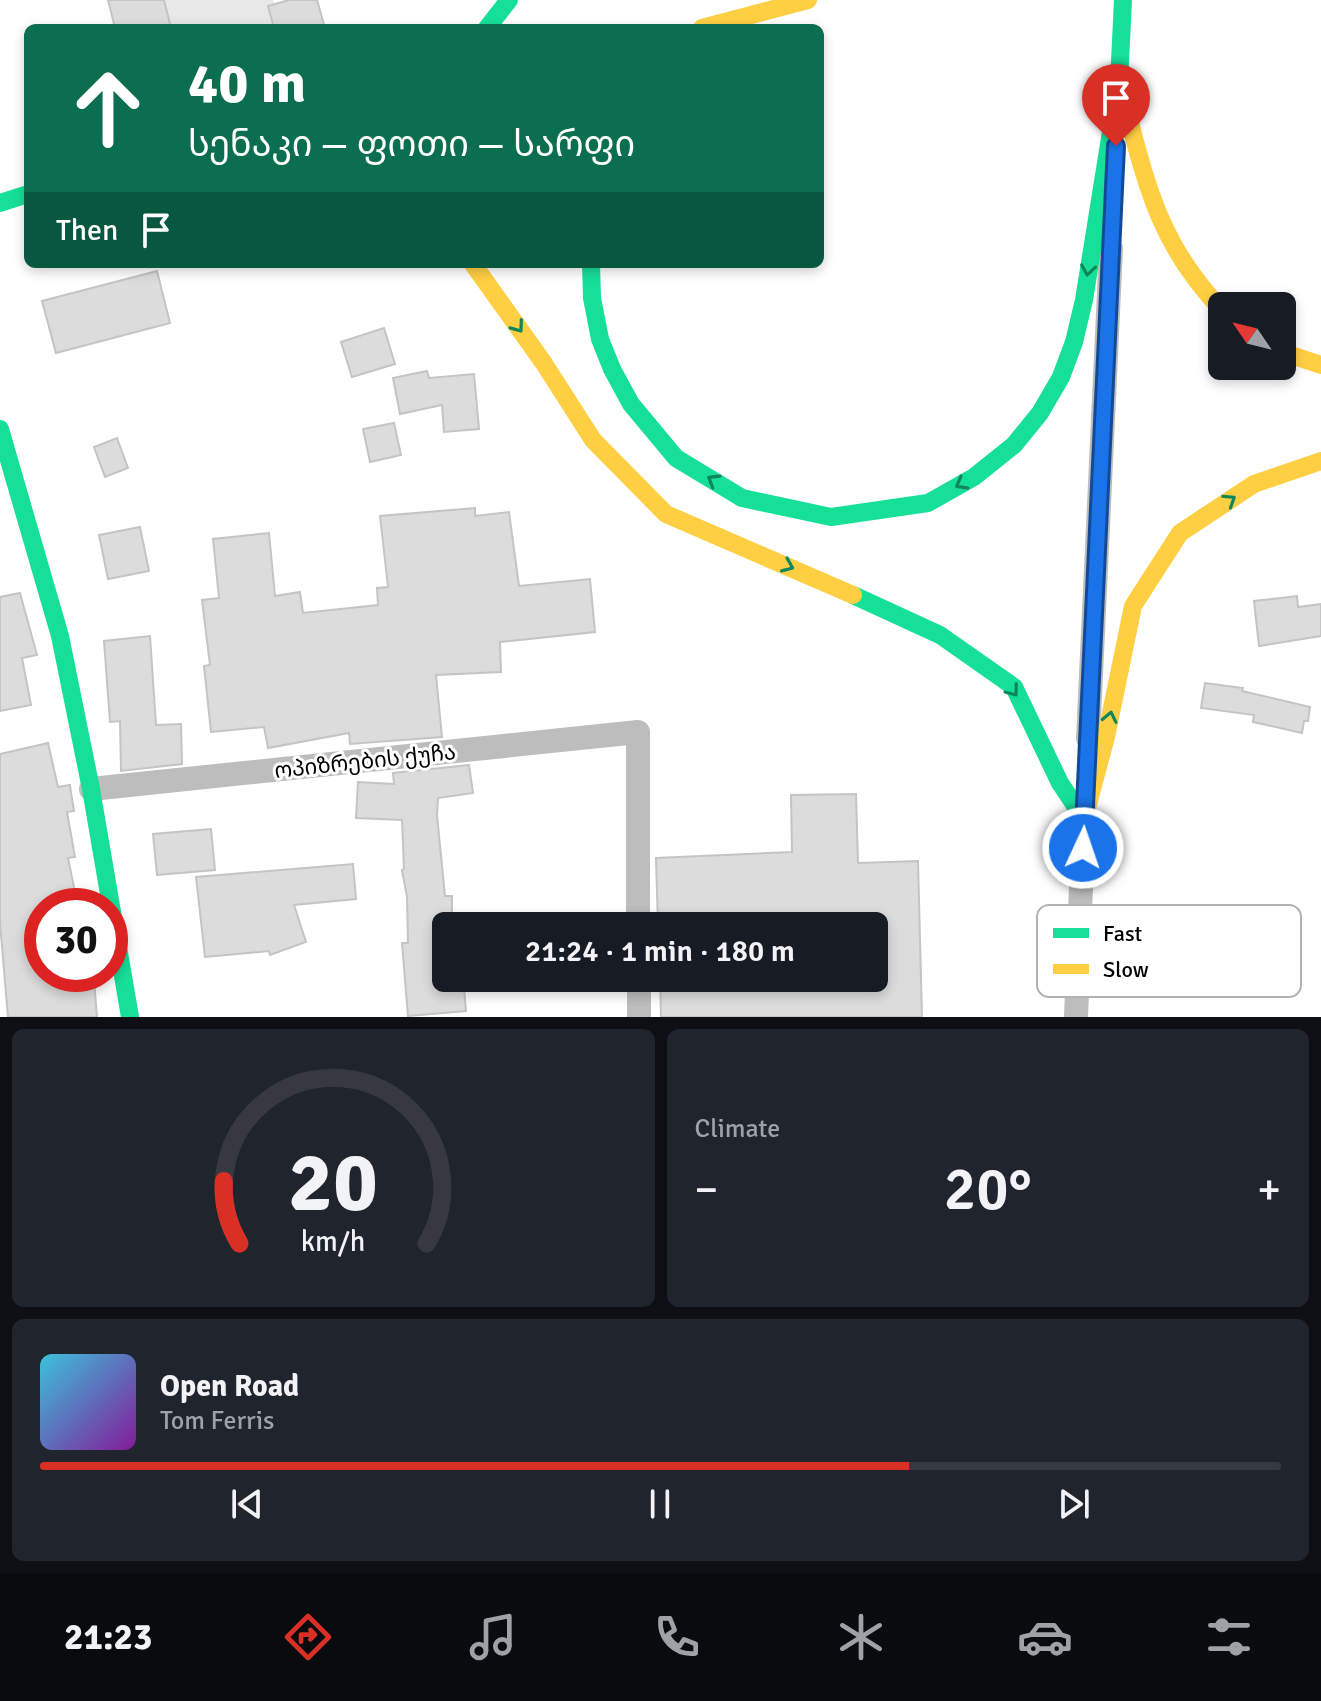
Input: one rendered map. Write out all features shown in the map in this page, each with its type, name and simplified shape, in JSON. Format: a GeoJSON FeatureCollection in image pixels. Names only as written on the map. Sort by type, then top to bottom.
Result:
{"type":"FeatureCollection","features":[{"type":"Feature","properties":{"kind":"main road"},"geometry":{"type":"LineString","coordinates":[[490,24],[509,0]]}},
{"type":"Feature","properties":{"kind":"main road"},"geometry":{"type":"LineString","coordinates":[[717,24],[808,0]]}},
{"type":"Feature","properties":{"kind":"main road"},"geometry":{"type":"LineString","coordinates":[[591,268],[592,298],[600,339],[612,369],[631,404],[676,458],[742,498],[831,517],[928,503],[974,477],[1014,445],[1040,413],[1061,377],[1074,342],[1084,300],[1119,82],[1123,0]]}},
{"type":"Feature","properties":{"kind":"main road"},"geometry":{"type":"LineString","coordinates":[[751,24],[768,10]]}},
{"type":"Feature","properties":{"kind":"main road"},"geometry":{"type":"LineString","coordinates":[[1119,82],[1144,183],[1174,253],[1208,297]]}},
{"type":"Feature","properties":{"kind":"main road"},"geometry":{"type":"LineString","coordinates":[[0,203],[24,195]]}},
{"type":"Feature","properties":{"kind":"main road"},"geometry":{"type":"LineString","coordinates":[[476,268],[543,362],[593,440],[666,514],[940,635],[1014,687],[1060,783],[1084,819]]}},
{"type":"Feature","properties":{"kind":"main road"},"geometry":{"type":"LineString","coordinates":[[1296,357],[1321,365]]}},
{"type":"Feature","properties":{"kind":"main road"},"geometry":{"type":"LineString","coordinates":[[0,429],[60,636],[91,789],[130,1017]]}},
{"type":"Feature","properties":{"kind":"main road"},"geometry":{"type":"LineString","coordinates":[[1084,819],[1106,737],[1133,606],[1180,533],[1254,484],[1321,461]]}},
{"type":"Feature","properties":{"kind":"street"},"geometry":{"type":"LineString","coordinates":[[1081,905],[1119,82]]}},
{"type":"Feature","properties":{"kind":"street","name":"ოპიზრების ქუჩა"},"geometry":{"type":"LineString","coordinates":[[91,789],[638,732],[638,912]]}},
{"type":"Feature","properties":{"kind":"street"},"geometry":{"type":"LineString","coordinates":[[639,992],[639,1017]]}},
{"type":"Feature","properties":{"kind":"street"},"geometry":{"type":"LineString","coordinates":[[1076,1017],[1077,997]]}},
{"type":"Feature","properties":{"kind":"shaded area"},"geometry":{"type":"Polygon","coordinates":[[[156,0],[273,0],[281,24],[163,24],[156,0]]]}},
{"type":"Feature","properties":{"kind":"building"},"geometry":{"type":"Polygon","coordinates":[[[108,0],[164,0],[170,24],[114,24],[108,0]]]}},
{"type":"Feature","properties":{"kind":"building"},"geometry":{"type":"Polygon","coordinates":[[[289,0],[317,0],[324,24],[273,24],[268,6],[289,0]]]}},
{"type":"Feature","properties":{"kind":"building"},"geometry":{"type":"Polygon","coordinates":[[[157,271],[170,323],[56,353],[42,301],[157,271]]]}},
{"type":"Feature","properties":{"kind":"building"},"geometry":{"type":"Polygon","coordinates":[[[384,328],[395,364],[352,377],[341,342],[384,328]]]}},
{"type":"Feature","properties":{"kind":"building"},"geometry":{"type":"Polygon","coordinates":[[[427,371],[429,378],[474,374],[479,429],[444,432],[442,405],[400,414],[393,378],[427,371]]]}},
{"type":"Feature","properties":{"kind":"building"},"geometry":{"type":"Polygon","coordinates":[[[394,423],[401,455],[370,462],[363,429],[394,423]]]}},
{"type":"Feature","properties":{"kind":"building"},"geometry":{"type":"Polygon","coordinates":[[[117,438],[128,468],[105,477],[94,447],[117,438]]]}},
{"type":"Feature","properties":{"kind":"building"},"geometry":{"type":"Polygon","coordinates":[[[475,508],[475,516],[509,512],[519,586],[590,579],[595,632],[500,642],[501,672],[436,675],[442,737],[350,744],[349,733],[268,748],[264,727],[211,732],[204,666],[210,665],[202,600],[219,598],[213,539],[269,533],[275,596],[300,592],[303,613],[378,605],[377,588],[388,587],[380,516],[475,508]]]}},
{"type":"Feature","properties":{"kind":"building"},"geometry":{"type":"Polygon","coordinates":[[[140,527],[149,571],[108,579],[99,535],[140,527]]]}},
{"type":"Feature","properties":{"kind":"building"},"geometry":{"type":"Polygon","coordinates":[[[20,593],[37,655],[22,658],[31,705],[0,711],[0,597],[20,593]]]}},
{"type":"Feature","properties":{"kind":"building"},"geometry":{"type":"Polygon","coordinates":[[[1297,596],[1298,607],[1321,604],[1321,636],[1259,646],[1254,601],[1297,596]]]}},
{"type":"Feature","properties":{"kind":"building"},"geometry":{"type":"Polygon","coordinates":[[[150,636],[156,725],[181,724],[182,764],[121,771],[120,721],[110,722],[104,641],[150,636]]]}},
{"type":"Feature","properties":{"kind":"building"},"geometry":{"type":"Polygon","coordinates":[[[1205,683],[1243,688],[1242,691],[1310,707],[1308,721],[1304,721],[1302,733],[1253,722],[1254,715],[1201,708],[1205,683]]]}},
{"type":"Feature","properties":{"kind":"building"},"geometry":{"type":"Polygon","coordinates":[[[48,743],[58,787],[70,785],[74,811],[67,812],[75,857],[68,858],[74,888],[24,888],[24,992],[95,992],[97,1017],[8,1017],[0,923],[0,754],[48,743]]]}},
{"type":"Feature","properties":{"kind":"building"},"geometry":{"type":"Polygon","coordinates":[[[469,765],[473,793],[438,798],[445,896],[452,896],[452,912],[432,912],[432,992],[464,992],[466,1011],[408,1016],[402,943],[408,943],[407,897],[402,870],[402,820],[356,818],[358,782],[394,784],[393,773],[469,765]]]}},
{"type":"Feature","properties":{"kind":"building"},"geometry":{"type":"Polygon","coordinates":[[[856,794],[858,863],[918,861],[922,1017],[661,1017],[660,992],[888,992],[888,912],[658,912],[656,858],[792,852],[791,795],[856,794]]]}},
{"type":"Feature","properties":{"kind":"building"},"geometry":{"type":"Polygon","coordinates":[[[211,829],[215,870],[157,875],[153,834],[211,829]]]}},
{"type":"Feature","properties":{"kind":"building"},"geometry":{"type":"Polygon","coordinates":[[[353,864],[356,899],[294,905],[306,942],[270,955],[269,951],[205,957],[196,877],[353,864]]]}},
{"type":"Feature","properties":{"kind":"traffic: fast"},"geometry":{"type":"LineString","coordinates":[[490,24],[509,0]]}},
{"type":"Feature","properties":{"kind":"traffic: fast"},"geometry":{"type":"LineString","coordinates":[[591,268],[592,298],[600,339],[612,369],[631,404],[676,458],[742,498],[831,517],[928,503],[974,477],[1014,445],[1040,413],[1061,377],[1074,342],[1084,300],[1119,82],[1123,0]]}},
{"type":"Feature","properties":{"kind":"traffic: fast"},"geometry":{"type":"LineString","coordinates":[[0,203],[24,195]]}},
{"type":"Feature","properties":{"kind":"traffic: fast"},"geometry":{"type":"LineString","coordinates":[[0,429],[60,636],[91,789],[130,1017]]}},
{"type":"Feature","properties":{"kind":"traffic: fast"},"geometry":{"type":"LineString","coordinates":[[853,595],[940,635],[1014,687],[1060,783],[1084,819]]}},
{"type":"Feature","properties":{"kind":"traffic: slow"},"geometry":{"type":"LineString","coordinates":[[717,24],[808,0]]}},
{"type":"Feature","properties":{"kind":"traffic: slow"},"geometry":{"type":"LineString","coordinates":[[1123,96],[1157,210],[1183,261],[1208,294]]}},
{"type":"Feature","properties":{"kind":"traffic: slow"},"geometry":{"type":"LineString","coordinates":[[476,268],[543,362],[593,440],[666,514],[853,595]]}},
{"type":"Feature","properties":{"kind":"traffic: slow"},"geometry":{"type":"LineString","coordinates":[[1296,357],[1321,365]]}},
{"type":"Feature","properties":{"kind":"traffic: slow"},"geometry":{"type":"LineString","coordinates":[[1084,819],[1106,737],[1133,606],[1180,533],[1254,484],[1321,461]]}},
{"type":"Feature","properties":{"kind":"route"},"geometry":{"type":"LineString","coordinates":[[1083,848],[1116,146]]}}]}
